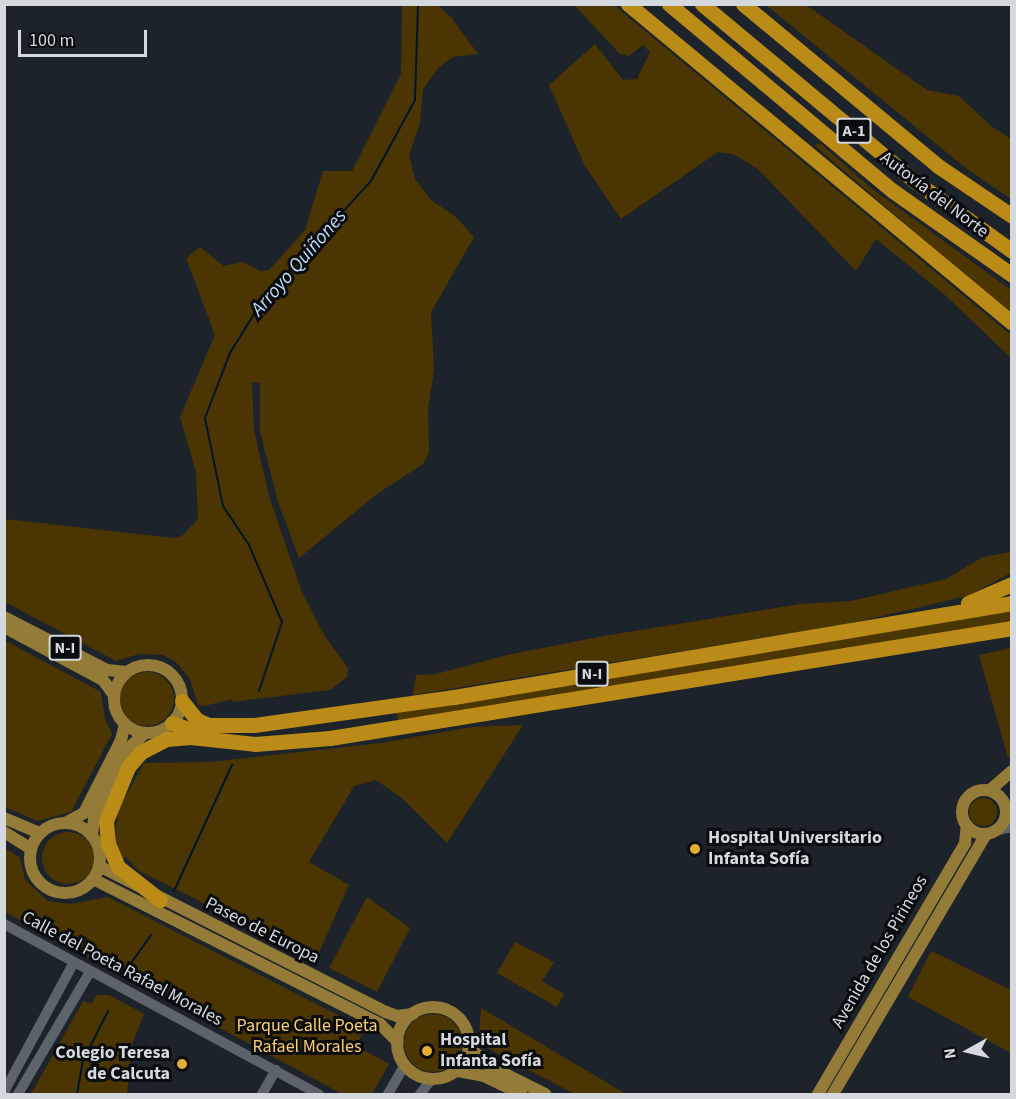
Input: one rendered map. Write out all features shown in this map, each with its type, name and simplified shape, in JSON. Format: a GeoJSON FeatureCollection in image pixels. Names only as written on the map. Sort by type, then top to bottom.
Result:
{"type":"FeatureCollection","features":[{"type":"Feature","properties":{"kind":"highway"},"geometry":{"type":"LineString","coordinates":[[627,4],[1011,323]]}},
{"type":"Feature","properties":{"kind":"highway","name":"Autovía del Norte"},"geometry":{"type":"LineString","coordinates":[[669,4],[893,191],[1011,276]]}},
{"type":"Feature","properties":{"kind":"highway","name":"Autovía del Norte"},"geometry":{"type":"LineString","coordinates":[[702,4],[916,182],[1011,251]]}},
{"type":"Feature","properties":{"kind":"highway"},"geometry":{"type":"LineString","coordinates":[[743,4],[938,166],[1011,216]]}},
{"type":"Feature","properties":{"kind":"highway"},"geometry":{"type":"LineString","coordinates":[[933,616],[1011,584]]}},
{"type":"Feature","properties":{"kind":"highway","name":"N-I"},"geometry":{"type":"LineString","coordinates":[[182,701],[197,720],[209,725],[254,724],[454,697],[1011,603]]}},
{"type":"Feature","properties":{"kind":"highway","name":"N-I"},"geometry":{"type":"LineString","coordinates":[[172,723],[225,742],[255,744],[330,738],[1011,628]]}},
{"type":"Feature","properties":{"kind":"highway"},"geometry":{"type":"LineString","coordinates":[[160,900],[118,867],[108,844],[106,820],[114,794],[141,752],[158,744],[190,737],[225,742]]}},
{"type":"Feature","properties":{"kind":"main road","name":"N-I"},"geometry":{"type":"LineString","coordinates":[[4,617],[107,670],[127,672],[147,665],[158,667],[176,680],[182,701]]}},
{"type":"Feature","properties":{"kind":"main road","name":"N-I"},"geometry":{"type":"LineString","coordinates":[[4,627],[103,680],[114,694],[117,712],[125,724]]}},
{"type":"Feature","properties":{"kind":"main road"},"geometry":{"type":"LineString","coordinates":[[114,694],[127,672]]}},
{"type":"Feature","properties":{"kind":"main road"},"geometry":{"type":"LineString","coordinates":[[145,733],[125,724],[121,740],[84,813],[39,833],[31,849],[32,870],[45,887],[65,893],[76,892],[93,879],[99,867],[100,850],[93,835],[94,818],[131,746],[145,733],[172,723],[182,701]]}},
{"type":"Feature","properties":{"kind":"main road"},"geometry":{"type":"LineString","coordinates":[[1011,771],[990,790],[975,792],[966,800],[962,814],[967,825],[992,832],[1008,810],[1011,789]]}},
{"type":"Feature","properties":{"kind":"main road"},"geometry":{"type":"LineString","coordinates":[[990,790],[1008,810]]}},
{"type":"Feature","properties":{"kind":"main road"},"geometry":{"type":"LineString","coordinates":[[4,818],[39,833]]}},
{"type":"Feature","properties":{"kind":"main road"},"geometry":{"type":"LineString","coordinates":[[67,822],[93,835]]}},
{"type":"Feature","properties":{"kind":"main road","name":"Avenida de los Pirineos"},"geometry":{"type":"LineString","coordinates":[[818,1095],[965,843],[967,825]]}},
{"type":"Feature","properties":{"kind":"main road"},"geometry":{"type":"LineString","coordinates":[[4,832],[31,849]]}},
{"type":"Feature","properties":{"kind":"main road","name":"Avenida de los Pirineos"},"geometry":{"type":"LineString","coordinates":[[833,1095],[992,832]]}},
{"type":"Feature","properties":{"kind":"main road","name":"Paseo de Europa"},"geometry":{"type":"LineString","coordinates":[[99,867],[160,900],[386,1012],[397,1016],[413,1014]]}},
{"type":"Feature","properties":{"kind":"main road","name":"Paseo de Europa"},"geometry":{"type":"LineString","coordinates":[[93,879],[380,1024],[398,1042]]}},
{"type":"Feature","properties":{"kind":"main road"},"geometry":{"type":"LineString","coordinates":[[521,1095],[484,1076],[458,1071],[430,1080],[417,1077],[404,1066],[398,1042],[413,1014],[440,1006],[454,1013],[462,1022],[470,1048],[489,1066],[545,1095]]}},
{"type":"Feature","properties":{"kind":"main road"},"geometry":{"type":"LineString","coordinates":[[458,1071],[470,1048]]}},
{"type":"Feature","properties":{"kind":"street"},"geometry":{"type":"LineString","coordinates":[[992,832],[1011,827]]}},
{"type":"Feature","properties":{"kind":"street","name":"Calle del Poeta Rafael Morales"},"geometry":{"type":"LineString","coordinates":[[4,924],[73,964],[276,1070],[319,1095]]}},
{"type":"Feature","properties":{"kind":"street"},"geometry":{"type":"LineString","coordinates":[[4,1092],[73,964]]}},
{"type":"Feature","properties":{"kind":"street"},"geometry":{"type":"LineString","coordinates":[[18,1095],[90,972]]}},
{"type":"Feature","properties":{"kind":"street"},"geometry":{"type":"LineString","coordinates":[[388,1095],[404,1066]]}},
{"type":"Feature","properties":{"kind":"street"},"geometry":{"type":"LineString","coordinates":[[262,1095],[276,1070]]}},
{"type":"Feature","properties":{"kind":"street"},"geometry":{"type":"LineString","coordinates":[[420,1095],[430,1080]]}},
{"type":"Feature","properties":{"kind":"green space"},"geometry":{"type":"Polygon","coordinates":[[[402,5],[437,5],[451,17],[478,54],[453,57],[439,67],[423,89],[420,123],[409,155],[415,179],[431,200],[456,217],[474,237],[431,312],[434,370],[428,409],[429,453],[423,464],[377,494],[299,558],[278,502],[260,432],[260,383],[252,382],[254,430],[269,496],[301,590],[324,635],[348,668],[347,677],[330,690],[232,702],[233,699],[204,706],[198,705],[190,679],[176,662],[163,655],[139,654],[116,661],[5,602],[5,519],[174,538],[182,536],[198,519],[196,472],[180,417],[215,335],[186,258],[200,247],[224,266],[243,262],[260,271],[269,270],[305,230],[323,171],[352,171],[401,74],[402,5]]]}},
{"type":"Feature","properties":{"kind":"green space"},"geometry":{"type":"Polygon","coordinates":[[[574,5],[614,5],[1011,335],[1011,358],[945,295],[876,239],[856,271],[758,169],[733,154],[718,152],[621,219],[585,166],[549,85],[595,44],[623,80],[637,79],[650,52],[643,45],[629,56],[620,54],[574,5]]]}},
{"type":"Feature","properties":{"kind":"green space"},"geometry":{"type":"Polygon","coordinates":[[[766,5],[806,5],[927,90],[959,96],[991,126],[1011,139],[1011,199],[967,169],[766,5]]]}},
{"type":"Feature","properties":{"kind":"green space"},"geometry":{"type":"Polygon","coordinates":[[[820,143],[871,188],[1011,290],[1011,315],[814,145],[820,143]]]}},
{"type":"Feature","properties":{"kind":"green space"},"geometry":{"type":"Polygon","coordinates":[[[1011,552],[1011,573],[967,596],[848,624],[413,695],[416,675],[436,674],[507,655],[604,636],[800,604],[851,601],[946,579],[983,557],[1011,552]]]}},
{"type":"Feature","properties":{"kind":"green space"},"geometry":{"type":"Polygon","coordinates":[[[1011,611],[1011,622],[399,723],[396,713],[1011,611]]]}},
{"type":"Feature","properties":{"kind":"green space"},"geometry":{"type":"Polygon","coordinates":[[[4,640],[101,692],[105,719],[112,734],[71,812],[37,821],[5,807],[4,640]]]}},
{"type":"Feature","properties":{"kind":"green space"},"geometry":{"type":"Polygon","coordinates":[[[1011,648],[1012,755],[1008,758],[979,655],[1011,648]]]}},
{"type":"Feature","properties":{"kind":"green space"},"geometry":{"type":"Polygon","coordinates":[[[147,672],[157,674],[166,680],[172,689],[174,699],[172,709],[166,718],[157,724],[147,726],[137,724],[128,718],[122,709],[120,699],[122,689],[128,680],[137,674],[147,672]]]}},
{"type":"Feature","properties":{"kind":"green space"},"geometry":{"type":"Polygon","coordinates":[[[523,725],[447,843],[403,799],[376,780],[354,786],[309,862],[349,885],[316,959],[139,871],[126,857],[121,858],[115,841],[118,810],[144,763],[210,762],[381,743],[472,727],[523,725]]]}},
{"type":"Feature","properties":{"kind":"green space"},"geometry":{"type":"Polygon","coordinates":[[[983,798],[993,802],[997,812],[993,822],[983,826],[973,822],[969,812],[973,802],[983,798]]]}},
{"type":"Feature","properties":{"kind":"green space"},"geometry":{"type":"Polygon","coordinates":[[[63,832],[73,832],[87,839],[94,858],[87,877],[73,884],[63,884],[53,880],[46,873],[42,863],[42,853],[46,843],[53,836],[63,832]]]}},
{"type":"Feature","properties":{"kind":"green space","name":"Parque Calle Poeta Rafael Morales"},"geometry":{"type":"Polygon","coordinates":[[[5,848],[20,858],[25,880],[48,901],[71,904],[108,897],[363,1028],[358,1047],[389,1064],[372,1094],[342,1094],[5,912],[5,848]]]}},
{"type":"Feature","properties":{"kind":"green space"},"geometry":{"type":"Polygon","coordinates":[[[367,897],[410,928],[377,992],[329,968],[367,897]]]}},
{"type":"Feature","properties":{"kind":"green space"},"geometry":{"type":"Polygon","coordinates":[[[515,942],[554,962],[542,981],[564,994],[557,1007],[497,973],[515,942]]]}},
{"type":"Feature","properties":{"kind":"green space"},"geometry":{"type":"Polygon","coordinates":[[[931,951],[1011,990],[1011,1053],[908,997],[931,951]]]}},
{"type":"Feature","properties":{"kind":"green space"},"geometry":{"type":"Polygon","coordinates":[[[97,995],[109,995],[144,1014],[132,1044],[127,1094],[31,1094],[83,1001],[91,1004],[97,995]]]}},
{"type":"Feature","properties":{"kind":"green space"},"geometry":{"type":"Polygon","coordinates":[[[481,1008],[626,1094],[575,1094],[498,1054],[482,1044],[479,1037],[481,1008]]]}},
{"type":"Feature","properties":{"kind":"green space"},"geometry":{"type":"Polygon","coordinates":[[[427,1014],[439,1014],[454,1022],[462,1037],[462,1049],[454,1064],[439,1072],[427,1072],[412,1064],[404,1049],[404,1037],[412,1022],[427,1014]]]}},
{"type":"Feature","properties":{"kind":"waterway","name":"Arroyo Quiñones"},"geometry":{"type":"LineString","coordinates":[[259,691],[282,622],[249,545],[223,506],[205,418],[230,353],[264,298],[371,181],[415,100],[418,4]]}},
{"type":"Feature","properties":{"kind":"waterway","name":"Arroyo Quiñones"},"geometry":{"type":"LineString","coordinates":[[174,891],[232,765]]}},
{"type":"Feature","properties":{"kind":"waterway","name":"Arroyo Quiñones"},"geometry":{"type":"LineString","coordinates":[[127,969],[151,935]]}},
{"type":"Feature","properties":{"kind":"waterway","name":"Arroyo Quiñones"},"geometry":{"type":"LineString","coordinates":[[77,1094],[83,1061],[108,1011]]}},
{"type":"Feature","properties":{"kind":"place","name":"Hospital Universitario Infanta Sofía"},"geometry":{"type":"Point","coordinates":[695,849]}},
{"type":"Feature","properties":{"kind":"place","name":"Hospital Infanta Sofía"},"geometry":{"type":"Point","coordinates":[427,1051]}},
{"type":"Feature","properties":{"kind":"place","name":"Colegio Teresa de Calcuta"},"geometry":{"type":"Point","coordinates":[182,1064]}}]}
